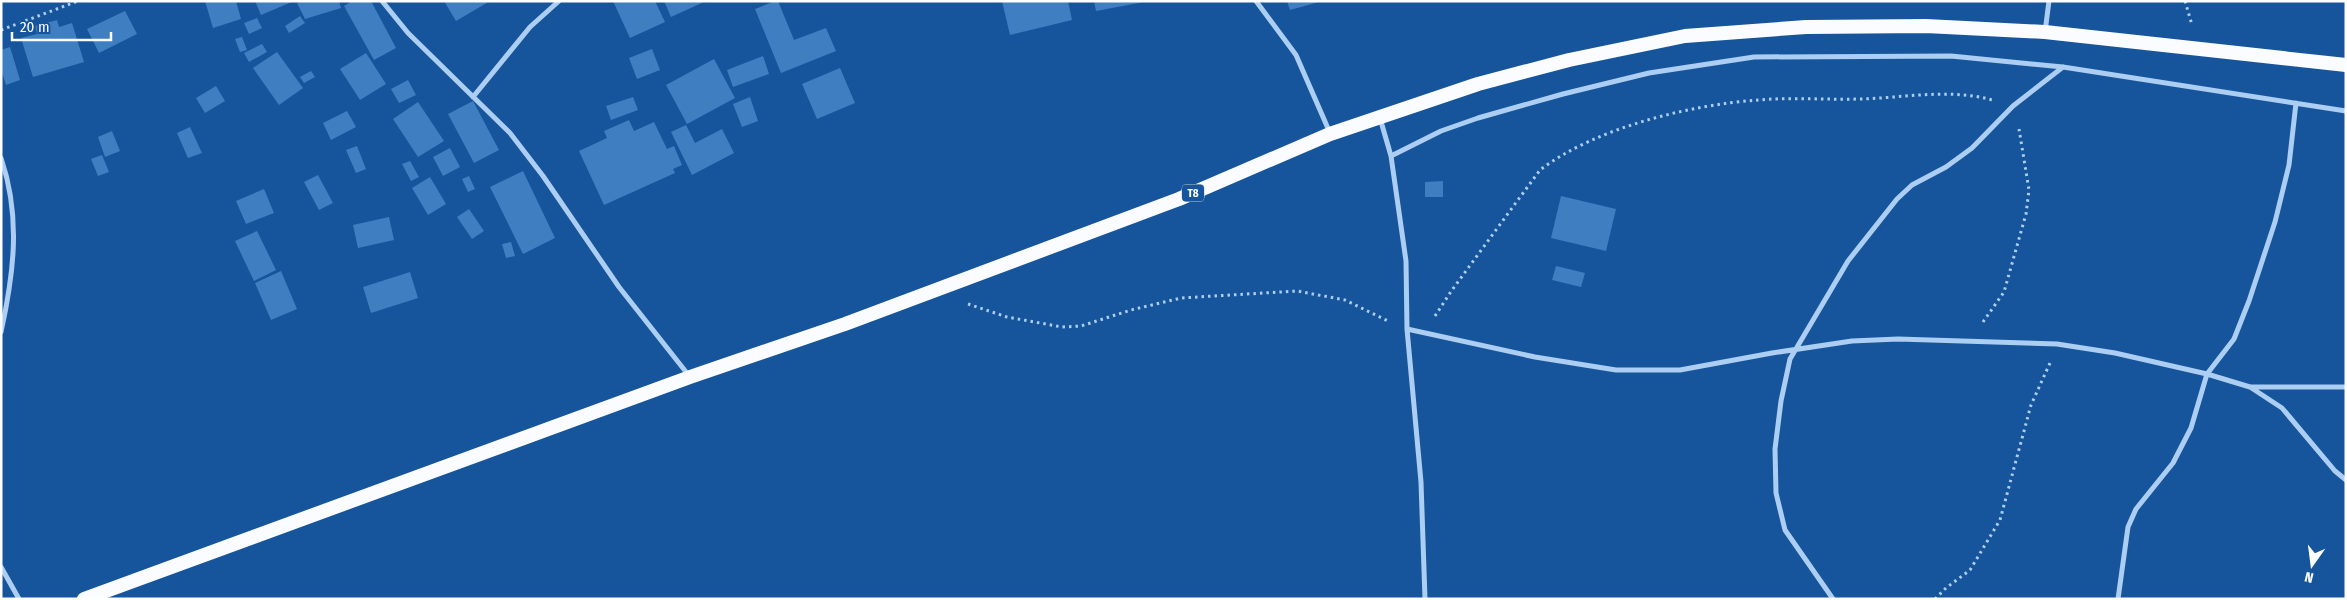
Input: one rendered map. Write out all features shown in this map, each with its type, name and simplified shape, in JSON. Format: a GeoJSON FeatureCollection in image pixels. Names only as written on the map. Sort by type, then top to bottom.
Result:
{"type":"FeatureCollection","features":[{"type":"Feature","properties":{"kind":"highway","name":"T8"},"geometry":{"type":"LineString","coordinates":[[84,599],[690,377],[845,324],[1179,199],[1330,134],[1379,116],[1478,84],[1569,60],[1685,36],[1816,27],[1926,26],[2045,32],[2346,65]]}},
{"type":"Feature","properties":{"kind":"street"},"geometry":{"type":"LineString","coordinates":[[382,1],[408,33],[510,133],[543,176],[619,287],[690,377]]}},
{"type":"Feature","properties":{"kind":"street"},"geometry":{"type":"LineString","coordinates":[[473,97],[530,27],[559,1]]}},
{"type":"Feature","properties":{"kind":"street"},"geometry":{"type":"LineString","coordinates":[[1256,1],[1296,55],[1330,134]]}},
{"type":"Feature","properties":{"kind":"street"},"geometry":{"type":"LineString","coordinates":[[2045,32],[2049,1]]}},
{"type":"Feature","properties":{"kind":"street"},"geometry":{"type":"LineString","coordinates":[[1391,156],[1441,131],[1478,118],[1563,94],[1650,74],[1754,57],[1952,56],[2063,67],[2346,111]]}},
{"type":"Feature","properties":{"kind":"street"},"geometry":{"type":"LineString","coordinates":[[1833,599],[1784,530],[1776,493],[1775,448],[1786,369],[1794,350],[1848,260],[1897,199],[1912,185],[1946,167],[1972,148],[2013,106],[2063,67]]}},
{"type":"Feature","properties":{"kind":"street"},"geometry":{"type":"LineString","coordinates":[[2118,599],[2128,527],[2136,509],[2173,463],[2191,428],[2207,374],[2234,339],[2249,301],[2275,222],[2289,165],[2296,103]]}},
{"type":"Feature","properties":{"kind":"street"},"geometry":{"type":"LineString","coordinates":[[1379,116],[1391,156],[1406,261],[1408,329],[1422,482],[1424,599]]}},
{"type":"Feature","properties":{"kind":"street"},"geometry":{"type":"LineString","coordinates":[[1,158],[6,171],[13,215],[14,247],[13,276],[1,332]]}},
{"type":"Feature","properties":{"kind":"street"},"geometry":{"type":"LineString","coordinates":[[1408,329],[1534,357],[1616,370],[1680,370],[1852,341],[1898,339],[2057,344],[2115,353],[2207,374],[2250,387],[2282,408],[2335,471],[2346,480]]}},
{"type":"Feature","properties":{"kind":"street"},"geometry":{"type":"LineString","coordinates":[[2250,387],[2346,387]]}},
{"type":"Feature","properties":{"kind":"street"},"geometry":{"type":"LineString","coordinates":[[1,567],[19,599]]}},
{"type":"Feature","properties":{"kind":"path"},"geometry":{"type":"LineString","coordinates":[[1,30],[78,1]]}},
{"type":"Feature","properties":{"kind":"path"},"geometry":{"type":"LineString","coordinates":[[1425,334],[1452,290],[1540,170],[1559,156],[1628,127],[1677,112],[1757,100],[1860,99],[1954,95],[1985,98],[2013,106],[2029,190],[2026,214],[2004,292],[1970,340]]}},
{"type":"Feature","properties":{"kind":"path"},"geometry":{"type":"LineString","coordinates":[[930,292],[1007,317],[1062,327],[1081,326],[1131,310],[1182,298],[1296,291],[1345,300],[1408,329]]}},
{"type":"Feature","properties":{"kind":"path"},"geometry":{"type":"LineString","coordinates":[[1935,599],[1970,570],[2000,520],[2031,405],[2057,344]]}},
{"type":"Feature","properties":{"kind":"building"},"geometry":{"type":"Polygon","coordinates":[[[205,1],[236,1],[241,19],[213,28],[205,1]]]}},
{"type":"Feature","properties":{"kind":"building"},"geometry":{"type":"Polygon","coordinates":[[[255,1],[294,1],[261,15],[255,1]]]}},
{"type":"Feature","properties":{"kind":"building"},"geometry":{"type":"Polygon","coordinates":[[[303,1],[339,1],[341,8],[305,19],[297,3],[303,1]]]}},
{"type":"Feature","properties":{"kind":"building"},"geometry":{"type":"Polygon","coordinates":[[[352,1],[371,1],[396,48],[374,60],[344,6],[352,1]]]}},
{"type":"Feature","properties":{"kind":"building"},"geometry":{"type":"Polygon","coordinates":[[[444,1],[490,1],[456,21],[444,1]]]}},
{"type":"Feature","properties":{"kind":"building"},"geometry":{"type":"Polygon","coordinates":[[[613,1],[655,1],[665,22],[630,38],[613,1]]]}},
{"type":"Feature","properties":{"kind":"building"},"geometry":{"type":"Polygon","coordinates":[[[664,1],[706,1],[671,17],[664,1]]]}},
{"type":"Feature","properties":{"kind":"building"},"geometry":{"type":"Polygon","coordinates":[[[778,1],[794,40],[826,28],[836,51],[781,73],[755,9],[778,1]]]}},
{"type":"Feature","properties":{"kind":"building"},"geometry":{"type":"Polygon","coordinates":[[[1002,1],[1068,1],[1072,20],[1010,35],[1002,1]]]}},
{"type":"Feature","properties":{"kind":"building"},"geometry":{"type":"Polygon","coordinates":[[[1094,1],[1144,1],[1144,2],[1096,11],[1094,1]]]}},
{"type":"Feature","properties":{"kind":"building"},"geometry":{"type":"Polygon","coordinates":[[[1287,1],[1319,1],[1319,2],[1290,10],[1287,1]]]}},
{"type":"Feature","properties":{"kind":"building"},"geometry":{"type":"Polygon","coordinates":[[[125,11],[137,34],[99,53],[87,29],[125,11]]]}},
{"type":"Feature","properties":{"kind":"building"},"geometry":{"type":"Polygon","coordinates":[[[300,16],[305,23],[289,33],[285,26],[300,16]]]}},
{"type":"Feature","properties":{"kind":"building"},"geometry":{"type":"Polygon","coordinates":[[[257,18],[262,28],[249,34],[244,23],[257,18]]]}},
{"type":"Feature","properties":{"kind":"building"},"geometry":{"type":"Polygon","coordinates":[[[57,20],[59,27],[72,23],[84,62],[33,77],[21,38],[37,34],[35,26],[57,20]]]}},
{"type":"Feature","properties":{"kind":"building"},"geometry":{"type":"Polygon","coordinates":[[[242,37],[247,50],[240,52],[235,39],[242,37]]]}},
{"type":"Feature","properties":{"kind":"building"},"geometry":{"type":"Polygon","coordinates":[[[262,44],[267,52],[249,62],[244,53],[262,44]]]}},
{"type":"Feature","properties":{"kind":"building"},"geometry":{"type":"Polygon","coordinates":[[[10,47],[20,80],[6,85],[1,69],[1,50],[10,47]]]}},
{"type":"Feature","properties":{"kind":"building"},"geometry":{"type":"Polygon","coordinates":[[[652,49],[660,70],[637,79],[629,58],[652,49]]]}},
{"type":"Feature","properties":{"kind":"building"},"geometry":{"type":"Polygon","coordinates":[[[277,52],[303,88],[279,105],[253,68],[277,52]]]}},
{"type":"Feature","properties":{"kind":"building"},"geometry":{"type":"Polygon","coordinates":[[[366,53],[386,84],[360,100],[340,69],[366,53]]]}},
{"type":"Feature","properties":{"kind":"building"},"geometry":{"type":"Polygon","coordinates":[[[763,56],[769,74],[733,87],[727,70],[763,56]]]}},
{"type":"Feature","properties":{"kind":"building"},"geometry":{"type":"Polygon","coordinates":[[[714,59],[735,98],[687,124],[666,85],[714,59]]]}},
{"type":"Feature","properties":{"kind":"building"},"geometry":{"type":"Polygon","coordinates":[[[840,68],[855,103],[817,119],[802,84],[840,68]]]}},
{"type":"Feature","properties":{"kind":"building"},"geometry":{"type":"Polygon","coordinates":[[[311,71],[315,77],[304,83],[300,77],[311,71]]]}},
{"type":"Feature","properties":{"kind":"building"},"geometry":{"type":"Polygon","coordinates":[[[408,80],[416,95],[399,103],[391,89],[408,80]]]}},
{"type":"Feature","properties":{"kind":"building"},"geometry":{"type":"Polygon","coordinates":[[[216,86],[225,101],[205,113],[196,98],[216,86]]]}},
{"type":"Feature","properties":{"kind":"building"},"geometry":{"type":"Polygon","coordinates":[[[633,97],[638,110],[611,120],[606,106],[633,97]]]}},
{"type":"Feature","properties":{"kind":"building"},"geometry":{"type":"Polygon","coordinates":[[[750,97],[758,121],[742,127],[733,104],[750,97]]]}},
{"type":"Feature","properties":{"kind":"building"},"geometry":{"type":"Polygon","coordinates":[[[473,101],[499,150],[474,163],[448,114],[473,101]]]}},
{"type":"Feature","properties":{"kind":"building"},"geometry":{"type":"Polygon","coordinates":[[[418,102],[444,141],[418,157],[393,119],[418,102]]]}},
{"type":"Feature","properties":{"kind":"building"},"geometry":{"type":"Polygon","coordinates":[[[347,111],[356,127],[331,140],[323,123],[347,111]]]}},
{"type":"Feature","properties":{"kind":"building"},"geometry":{"type":"Polygon","coordinates":[[[629,120],[634,131],[654,122],[667,149],[674,146],[682,165],[673,169],[675,173],[604,205],[579,151],[607,138],[604,131],[629,120]]]}},
{"type":"Feature","properties":{"kind":"building"},"geometry":{"type":"Polygon","coordinates":[[[686,125],[695,143],[722,129],[734,153],[692,175],[671,132],[686,125]]]}},
{"type":"Feature","properties":{"kind":"building"},"geometry":{"type":"Polygon","coordinates":[[[190,127],[202,153],[188,158],[177,133],[190,127]]]}},
{"type":"Feature","properties":{"kind":"building"},"geometry":{"type":"Polygon","coordinates":[[[112,131],[120,151],[105,157],[98,137],[112,131]]]}},
{"type":"Feature","properties":{"kind":"building"},"geometry":{"type":"Polygon","coordinates":[[[357,146],[366,169],[356,173],[346,150],[357,146]]]}},
{"type":"Feature","properties":{"kind":"building"},"geometry":{"type":"Polygon","coordinates":[[[450,148],[460,167],[443,176],[433,157],[450,148]]]}},
{"type":"Feature","properties":{"kind":"building"},"geometry":{"type":"Polygon","coordinates":[[[102,155],[109,172],[98,176],[91,159],[102,155]]]}},
{"type":"Feature","properties":{"kind":"building"},"geometry":{"type":"Polygon","coordinates":[[[410,161],[419,177],[411,181],[402,164],[410,161]]]}},
{"type":"Feature","properties":{"kind":"building"},"geometry":{"type":"Polygon","coordinates":[[[523,171],[555,238],[523,254],[490,187],[523,171]]]}},
{"type":"Feature","properties":{"kind":"building"},"geometry":{"type":"Polygon","coordinates":[[[318,175],[333,203],[319,210],[304,182],[318,175]]]}},
{"type":"Feature","properties":{"kind":"building"},"geometry":{"type":"Polygon","coordinates":[[[469,176],[475,189],[468,192],[462,179],[469,176]]]}},
{"type":"Feature","properties":{"kind":"building"},"geometry":{"type":"Polygon","coordinates":[[[430,177],[446,204],[428,215],[412,188],[430,177]]]}},
{"type":"Feature","properties":{"kind":"building"},"geometry":{"type":"Polygon","coordinates":[[[1443,181],[1443,197],[1425,197],[1425,182],[1443,181]]]}},
{"type":"Feature","properties":{"kind":"building"},"geometry":{"type":"Polygon","coordinates":[[[264,189],[274,213],[246,224],[236,201],[264,189]]]}},
{"type":"Feature","properties":{"kind":"building"},"geometry":{"type":"Polygon","coordinates":[[[1561,196],[1616,209],[1606,251],[1551,238],[1561,196]]]}},
{"type":"Feature","properties":{"kind":"building"},"geometry":{"type":"Polygon","coordinates":[[[469,209],[484,231],[472,239],[457,217],[469,209]]]}},
{"type":"Feature","properties":{"kind":"building"},"geometry":{"type":"Polygon","coordinates":[[[389,217],[394,240],[358,248],[353,225],[389,217]]]}},
{"type":"Feature","properties":{"kind":"building"},"geometry":{"type":"Polygon","coordinates":[[[257,231],[276,270],[254,281],[235,241],[257,231]]]}},
{"type":"Feature","properties":{"kind":"building"},"geometry":{"type":"Polygon","coordinates":[[[511,242],[515,256],[506,258],[502,244],[511,242]]]}},
{"type":"Feature","properties":{"kind":"building"},"geometry":{"type":"Polygon","coordinates":[[[1556,266],[1585,273],[1581,287],[1552,280],[1556,266]]]}},
{"type":"Feature","properties":{"kind":"building"},"geometry":{"type":"Polygon","coordinates":[[[281,271],[297,309],[271,320],[255,283],[281,271]]]}},
{"type":"Feature","properties":{"kind":"building"},"geometry":{"type":"Polygon","coordinates":[[[410,272],[418,298],[371,313],[363,287],[410,272]]]}}]}
